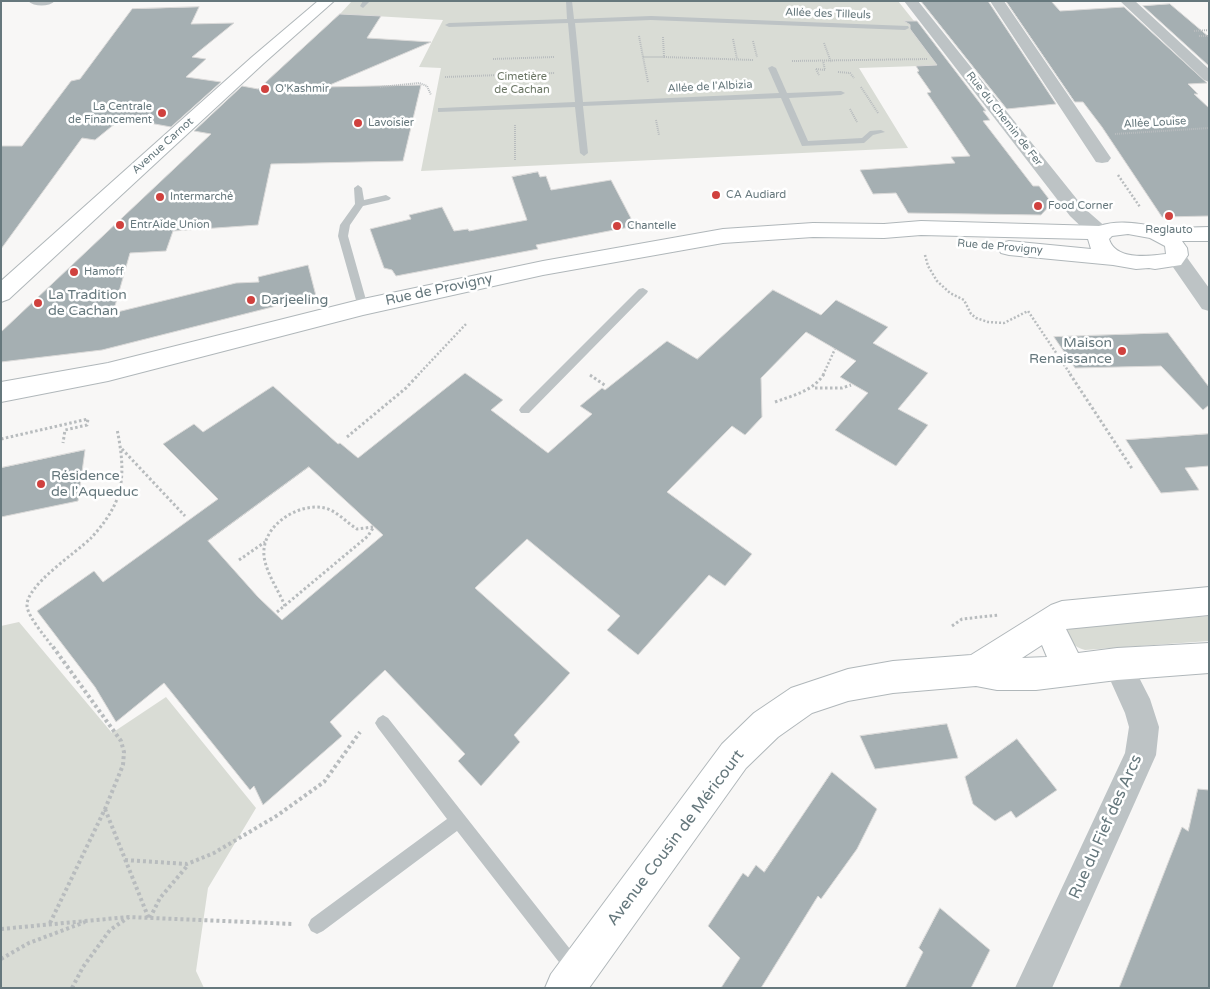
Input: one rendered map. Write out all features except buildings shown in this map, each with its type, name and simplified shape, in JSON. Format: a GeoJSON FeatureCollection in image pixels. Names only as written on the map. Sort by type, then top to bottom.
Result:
{"type":"FeatureCollection","features":[{"type":"Feature","properties":{"kind":"street"},"geometry":{"type":"LineString","coordinates":[[35,1],[48,1]]}},
{"type":"Feature","properties":{"kind":"street","name":"Avenue Carnot"},"geometry":{"type":"LineString","coordinates":[[1,294],[251,66],[327,1]]}},
{"type":"Feature","properties":{"kind":"street","name":"Rue du Chemin de Fer"},"geometry":{"type":"LineString","coordinates":[[911,1],[1077,212],[1101,234]]}},
{"type":"Feature","properties":{"kind":"street"},"geometry":{"type":"LineString","coordinates":[[996,1],[1102,158]]}},
{"type":"Feature","properties":{"kind":"street"},"geometry":{"type":"LineString","coordinates":[[1127,1],[1209,77]]}},
{"type":"Feature","properties":{"kind":"street","name":"Rue de Provigny"},"geometry":{"type":"LineString","coordinates":[[1,392],[108,372],[363,307],[543,268],[688,241],[766,232],[813,230],[884,231],[921,228],[1101,234],[1108,230],[1128,229],[1151,230],[1160,234]]}},
{"type":"Feature","properties":{"kind":"street","name":"Rue de Provigny"},"geometry":{"type":"LineString","coordinates":[[884,231],[903,238],[923,241],[1117,258],[1128,262],[1170,262],[1177,254]]}},
{"type":"Feature","properties":{"kind":"street"},"geometry":{"type":"LineString","coordinates":[[1101,234],[1098,239],[1101,247],[1117,258]]}},
{"type":"Feature","properties":{"kind":"street"},"geometry":{"type":"LineString","coordinates":[[1160,234],[1209,234]]}},
{"type":"Feature","properties":{"kind":"street"},"geometry":{"type":"LineString","coordinates":[[1160,234],[1172,242],[1177,254],[1209,304]]}},
{"type":"Feature","properties":{"kind":"street"},"geometry":{"type":"LineString","coordinates":[[1177,254],[1209,248]]}},
{"type":"Feature","properties":{"kind":"street","name":"Avenue Cousin de Méricourt"},"geometry":{"type":"LineString","coordinates":[[976,670],[1062,615],[1209,601]]}},
{"type":"Feature","properties":{"kind":"street"},"geometry":{"type":"LineString","coordinates":[[1048,624],[1069,670]]}},
{"type":"Feature","properties":{"kind":"street","name":"Avenue Cousin de Méricourt"},"geometry":{"type":"LineString","coordinates":[[571,980],[734,756],[766,725],[803,700],[848,685],[894,677],[976,670],[997,674],[1036,674],[1117,664],[1209,658]]}},
{"type":"Feature","properties":{"kind":"street","name":"Rue du Fief des Arcs"},"geometry":{"type":"LineString","coordinates":[[1033,988],[1140,755],[1144,727],[1139,710],[1117,664]]}},
{"type":"Feature","properties":{"kind":"lane"},"geometry":{"type":"LineString","coordinates":[[569,1],[584,154]]}},
{"type":"Feature","properties":{"kind":"lane","name":"Allée des Tilleuls"},"geometry":{"type":"LineString","coordinates":[[449,25],[662,19],[905,28]]}},
{"type":"Feature","properties":{"kind":"lane"},"geometry":{"type":"LineString","coordinates":[[772,68],[805,144],[864,140],[870,133],[881,132]]}},
{"type":"Feature","properties":{"kind":"lane","name":"Allée de l'Albizia"},"geometry":{"type":"LineString","coordinates":[[441,110],[841,93]]}},
{"type":"Feature","properties":{"kind":"lane"},"geometry":{"type":"LineString","coordinates":[[358,188],[360,204]]}},
{"type":"Feature","properties":{"kind":"lane"},"geometry":{"type":"LineString","coordinates":[[363,307],[344,236],[345,225],[360,204],[386,198]]}},
{"type":"Feature","properties":{"kind":"lane"},"geometry":{"type":"LineString","coordinates":[[525,410],[642,290]]}},
{"type":"Feature","properties":{"kind":"lane"},"geometry":{"type":"LineString","coordinates":[[383,723],[459,820],[505,883],[571,980]]}},
{"type":"Feature","properties":{"kind":"lane"},"geometry":{"type":"LineString","coordinates":[[317,925],[459,820]]}},
{"type":"Feature","properties":{"kind":"path"},"geometry":{"type":"LineString","coordinates":[[662,19],[664,57]]}},
{"type":"Feature","properties":{"kind":"path"},"geometry":{"type":"LineString","coordinates":[[786,61],[929,59],[905,28]]}},
{"type":"Feature","properties":{"kind":"path"},"geometry":{"type":"LineString","coordinates":[[1186,32],[1209,30]]}},
{"type":"Feature","properties":{"kind":"path"},"geometry":{"type":"LineString","coordinates":[[493,59],[574,56]]}},
{"type":"Feature","properties":{"kind":"path"},"geometry":{"type":"LineString","coordinates":[[645,66],[643,56],[758,60]]}},
{"type":"Feature","properties":{"kind":"path"},"geometry":{"type":"LineString","coordinates":[[816,70],[825,70],[823,61]]}},
{"type":"Feature","properties":{"kind":"path"},"geometry":{"type":"LineString","coordinates":[[445,77],[576,72]]}},
{"type":"Feature","properties":{"kind":"path"},"geometry":{"type":"LineString","coordinates":[[380,86],[419,83],[429,90],[431,99]]}},
{"type":"Feature","properties":{"kind":"path","name":"Allée Louise"},"geometry":{"type":"LineString","coordinates":[[1106,134],[1209,128]]}},
{"type":"Feature","properties":{"kind":"path"},"geometry":{"type":"LineString","coordinates":[[1115,170],[1140,208]]}},
{"type":"Feature","properties":{"kind":"path"},"geometry":{"type":"LineString","coordinates":[[926,255],[927,264],[934,278],[948,292],[964,301],[976,318],[1002,323],[1008,322],[1023,312],[1028,311],[1133,470]]}},
{"type":"Feature","properties":{"kind":"path"},"geometry":{"type":"LineString","coordinates":[[347,437],[406,388],[466,324]]}},
{"type":"Feature","properties":{"kind":"path"},"geometry":{"type":"LineString","coordinates":[[814,388],[825,375],[835,349]]}},
{"type":"Feature","properties":{"kind":"path"},"geometry":{"type":"LineString","coordinates":[[587,373],[606,386]]}},
{"type":"Feature","properties":{"kind":"path"},"geometry":{"type":"LineString","coordinates":[[775,402],[814,388],[842,388],[851,384]]}},
{"type":"Feature","properties":{"kind":"path"},"geometry":{"type":"LineString","coordinates":[[1,439],[88,420],[88,425],[66,430],[63,443]]}},
{"type":"Feature","properties":{"kind":"path"},"geometry":{"type":"LineString","coordinates":[[50,923],[105,809],[123,765],[124,752],[121,741],[30,615],[27,606],[35,586],[89,539],[111,514],[121,490],[122,449],[116,429]]}},
{"type":"Feature","properties":{"kind":"path"},"geometry":{"type":"LineString","coordinates":[[122,449],[185,516]]}},
{"type":"Feature","properties":{"kind":"path"},"geometry":{"type":"LineString","coordinates":[[239,560],[265,542],[283,518],[290,513],[309,508],[324,508],[332,511],[357,529],[373,527],[368,536],[277,612]]}},
{"type":"Feature","properties":{"kind":"path"},"geometry":{"type":"LineString","coordinates":[[265,542],[264,559],[285,606]]}},
{"type":"Feature","properties":{"kind":"path"},"geometry":{"type":"LineString","coordinates":[[125,860],[188,864],[222,851],[324,782],[340,761],[352,740],[378,716],[383,723]]}},
{"type":"Feature","properties":{"kind":"path"},"geometry":{"type":"LineString","coordinates":[[105,809],[150,919]]}},
{"type":"Feature","properties":{"kind":"path"},"geometry":{"type":"LineString","coordinates":[[150,919],[160,898],[188,864]]}},
{"type":"Feature","properties":{"kind":"path"},"geometry":{"type":"LineString","coordinates":[[1,929],[129,917],[317,925]]}},
{"type":"Feature","properties":{"kind":"path"},"geometry":{"type":"LineString","coordinates":[[72,988],[83,967],[110,930],[129,917]]}},
{"type":"Feature","properties":{"kind":"path"},"geometry":{"type":"LineString","coordinates":[[1,959],[29,943],[90,920]]}},
{"type":"Feature","properties":{"kind":"green space","name":"Cimetière de Cachan"},"geometry":{"type":"Polygon","coordinates":[[[352,1],[898,1],[949,65],[859,68],[908,148],[421,171],[441,68],[419,67],[443,20],[340,14],[352,1]]]}},
{"type":"Feature","properties":{"kind":"green space"},"geometry":{"type":"Polygon","coordinates":[[[1209,616],[1209,641],[1085,650],[1073,644],[1067,631],[1072,627],[1209,616]]]}},
{"type":"Feature","properties":{"kind":"green space"},"geometry":{"type":"Polygon","coordinates":[[[19,622],[112,733],[166,697],[256,808],[208,888],[196,971],[204,988],[1,988],[1,626],[19,622]]]}},
{"type":"Feature","properties":{"kind":"place","name":"O'Kashmir"},"geometry":{"type":"Point","coordinates":[265,89]}},
{"type":"Feature","properties":{"kind":"place","name":"La Centrale de Financement"},"geometry":{"type":"Point","coordinates":[162,113]}},
{"type":"Feature","properties":{"kind":"place","name":"Lavoisier"},"geometry":{"type":"Point","coordinates":[358,123]}},
{"type":"Feature","properties":{"kind":"place","name":"CA Audiard"},"geometry":{"type":"Point","coordinates":[716,195]}},
{"type":"Feature","properties":{"kind":"place","name":"Intermarché"},"geometry":{"type":"Point","coordinates":[160,197]}},
{"type":"Feature","properties":{"kind":"place","name":"Food Corner"},"geometry":{"type":"Point","coordinates":[1038,206]}},
{"type":"Feature","properties":{"kind":"place","name":"Reglauto"},"geometry":{"type":"Point","coordinates":[1169,216]}},
{"type":"Feature","properties":{"kind":"place","name":"EntrAide Union"},"geometry":{"type":"Point","coordinates":[120,225]}},
{"type":"Feature","properties":{"kind":"place","name":"Chantelle"},"geometry":{"type":"Point","coordinates":[617,226]}},
{"type":"Feature","properties":{"kind":"place","name":"Hamoff"},"geometry":{"type":"Point","coordinates":[74,272]}},
{"type":"Feature","properties":{"kind":"place","name":"Darjeeling"},"geometry":{"type":"Point","coordinates":[251,300]}},
{"type":"Feature","properties":{"kind":"place","name":"La Tradition de Cachan"},"geometry":{"type":"Point","coordinates":[38,303]}},
{"type":"Feature","properties":{"kind":"place","name":"Maison Renaissance"},"geometry":{"type":"Point","coordinates":[1122,351]}},
{"type":"Feature","properties":{"kind":"place","name":"Résidence de l'Aqueduc"},"geometry":{"type":"Point","coordinates":[41,484]}}]}
